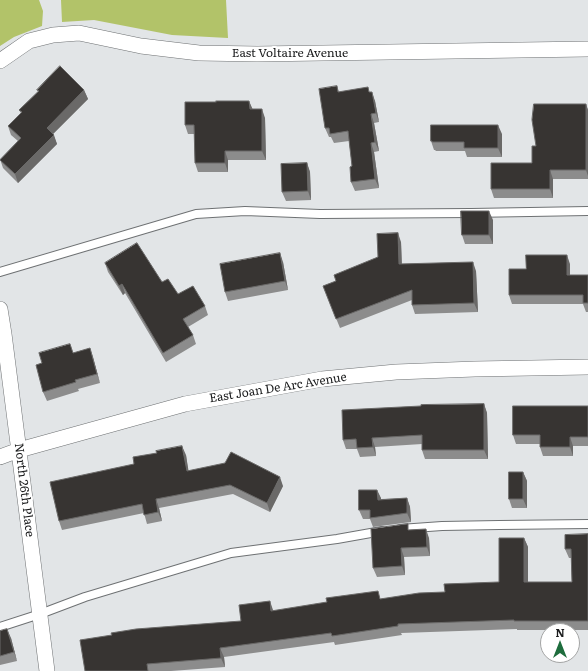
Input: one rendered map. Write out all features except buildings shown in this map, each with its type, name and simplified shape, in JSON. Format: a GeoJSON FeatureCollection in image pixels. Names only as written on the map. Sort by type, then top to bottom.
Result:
{"type":"FeatureCollection","features":[{"type":"Feature","properties":{"kind":"street","name":"East Voltaire Avenue"},"geometry":{"type":"LineString","coordinates":[[0,60],[30,41],[53,35],[79,34],[141,46],[199,53],[257,54],[588,49]]}},
{"type":"Feature","properties":{"kind":"street","name":"North 26th Place"},"geometry":{"type":"LineString","coordinates":[[0,309],[47,671]]}},
{"type":"Feature","properties":{"kind":"street","name":"East Joan De Arc Avenue"},"geometry":{"type":"LineString","coordinates":[[0,457],[19,450],[185,404],[322,379],[396,372],[588,367]]}},
{"type":"Feature","properties":{"kind":"lane"},"geometry":{"type":"LineString","coordinates":[[0,272],[196,214],[246,211],[328,214],[471,214],[588,210]]}},
{"type":"Feature","properties":{"kind":"lane"},"geometry":{"type":"LineString","coordinates":[[0,626],[40,614],[85,597],[231,552],[337,539],[404,528],[588,524]]}},
{"type":"Feature","properties":{"kind":"green space"},"geometry":{"type":"Polygon","coordinates":[[[0,0],[39,0],[43,11],[42,26],[14,37],[0,46],[0,0]]]}},
{"type":"Feature","properties":{"kind":"green space"},"geometry":{"type":"Polygon","coordinates":[[[61,0],[226,0],[228,38],[172,35],[94,20],[62,22],[61,0]]]}}]}
